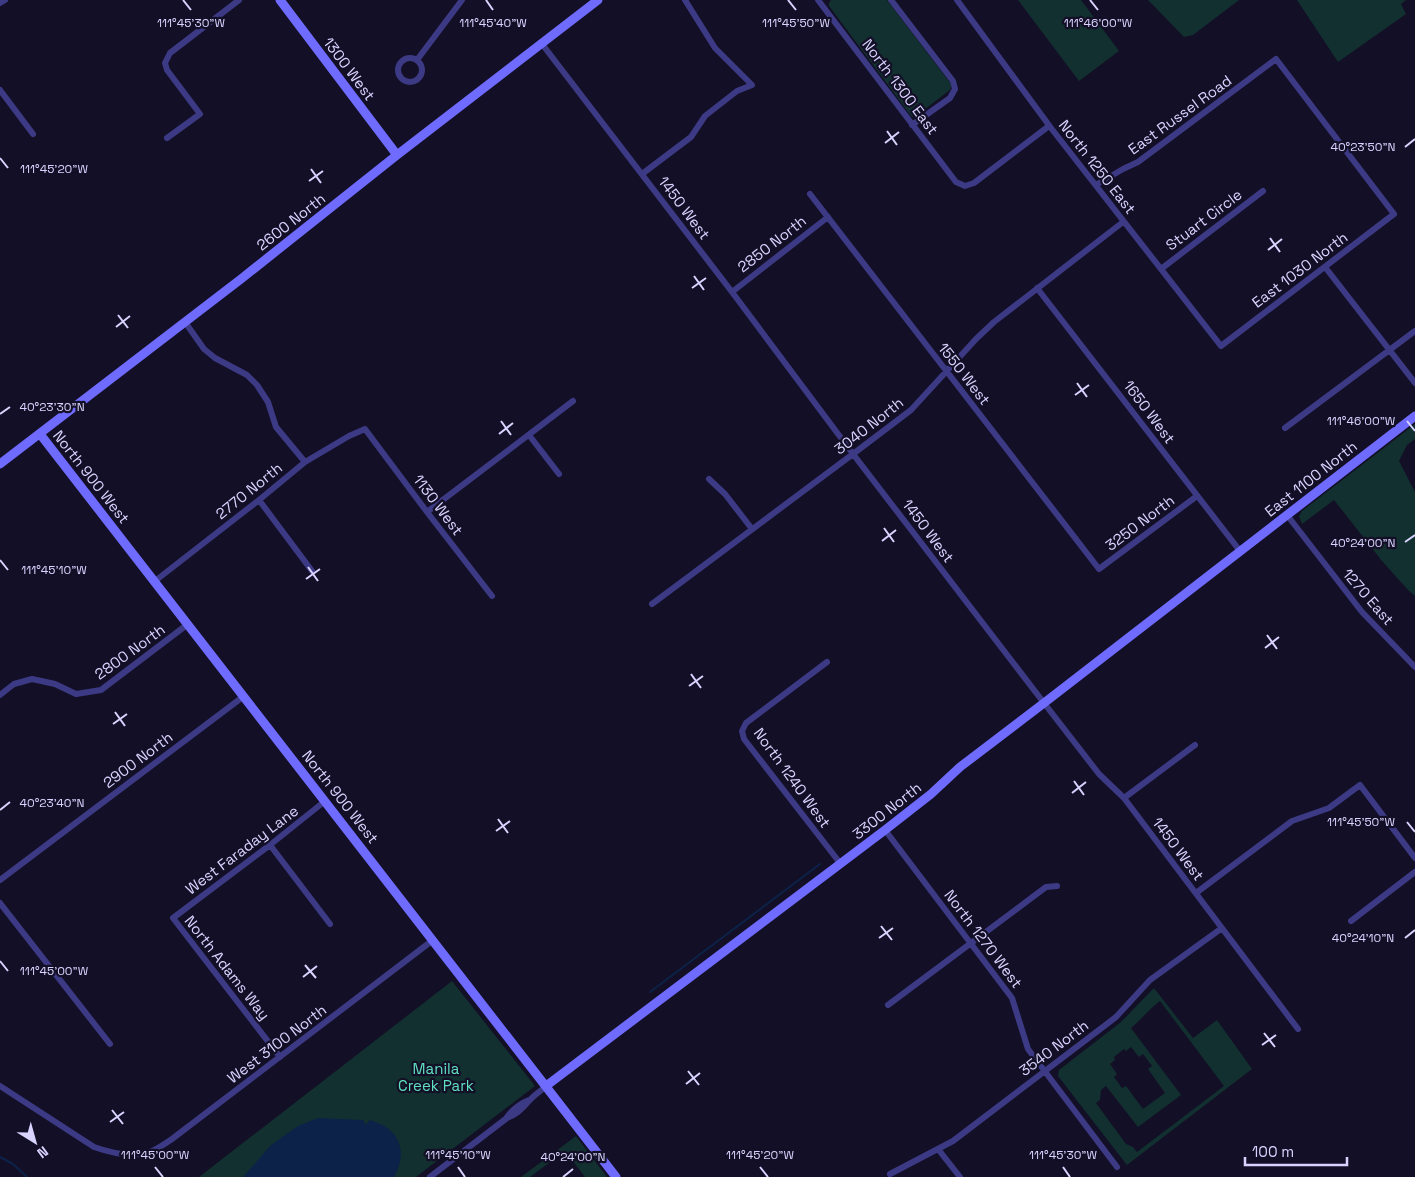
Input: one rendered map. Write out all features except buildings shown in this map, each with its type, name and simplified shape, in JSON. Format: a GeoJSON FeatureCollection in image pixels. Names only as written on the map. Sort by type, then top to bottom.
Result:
{"type":"FeatureCollection","features":[{"type":"Feature","properties":{"kind":"street"},"geometry":{"type":"LineString","coordinates":[[0,3],[4,0]]}},
{"type":"Feature","properties":{"kind":"street"},"geometry":{"type":"LineString","coordinates":[[167,138],[200,114],[167,70],[165,62],[170,53],[239,0]]}},
{"type":"Feature","properties":{"kind":"street","name":"1300 West"},"geometry":{"type":"LineString","coordinates":[[280,0],[397,155]]}},
{"type":"Feature","properties":{"kind":"street"},"geometry":{"type":"LineString","coordinates":[[417,60],[462,0]]}},
{"type":"Feature","properties":{"kind":"street","name":"2600 North"},"geometry":{"type":"LineString","coordinates":[[0,464],[598,0]]}},
{"type":"Feature","properties":{"kind":"street"},"geometry":{"type":"LineString","coordinates":[[642,174],[691,137],[705,116],[738,91],[752,85],[715,48],[685,0]]}},
{"type":"Feature","properties":{"kind":"street"},"geometry":{"type":"LineString","coordinates":[[891,0],[953,81],[955,89],[950,98],[912,124]]}},
{"type":"Feature","properties":{"kind":"street","name":"North 1250 East"},"geometry":{"type":"LineString","coordinates":[[957,0],[1049,126],[1221,346]]}},
{"type":"Feature","properties":{"kind":"street","name":"North 1300 East"},"geometry":{"type":"LineString","coordinates":[[821,1],[956,182],[965,186],[974,183],[1049,126]]}},
{"type":"Feature","properties":{"kind":"street","name":"1450 West"},"geometry":{"type":"LineString","coordinates":[[542,44],[1044,703],[1099,774],[1124,798],[1298,1029]]}},
{"type":"Feature","properties":{"kind":"street","name":"East Russel Road"},"geometry":{"type":"LineString","coordinates":[[1096,185],[1138,162],[1276,60],[1394,214]]}},
{"type":"Feature","properties":{"kind":"street"},"geometry":{"type":"LineString","coordinates":[[0,90],[33,134]]}},
{"type":"Feature","properties":{"kind":"street","name":"Stuart Circle"},"geometry":{"type":"LineString","coordinates":[[1161,269],[1262,191]]}},
{"type":"Feature","properties":{"kind":"street","name":"1550 West"},"geometry":{"type":"LineString","coordinates":[[810,194],[1099,569]]}},
{"type":"Feature","properties":{"kind":"street","name":"East 1030 North"},"geometry":{"type":"LineString","coordinates":[[1221,346],[1394,214]]}},
{"type":"Feature","properties":{"kind":"street","name":"2850 North"},"geometry":{"type":"LineString","coordinates":[[732,292],[828,217]]}},
{"type":"Feature","properties":{"kind":"street","name":"3040 North"},"geometry":{"type":"LineString","coordinates":[[652,604],[911,410],[994,322],[1123,222]]}},
{"type":"Feature","properties":{"kind":"street"},"geometry":{"type":"LineString","coordinates":[[1325,267],[1415,383]]}},
{"type":"Feature","properties":{"kind":"street","name":"1650 West"},"geometry":{"type":"LineString","coordinates":[[1037,288],[1240,551]]}},
{"type":"Feature","properties":{"kind":"street"},"geometry":{"type":"LineString","coordinates":[[185,322],[204,349],[214,358],[247,375],[257,384],[268,402],[276,427],[305,462]]}},
{"type":"Feature","properties":{"kind":"street"},"geometry":{"type":"LineString","coordinates":[[1285,428],[1415,331]]}},
{"type":"Feature","properties":{"kind":"street"},"geometry":{"type":"LineString","coordinates":[[427,512],[573,401]]}},
{"type":"Feature","properties":{"kind":"street","name":"East 1100 North"},"geometry":{"type":"LineString","coordinates":[[1240,551],[1415,416]]}},
{"type":"Feature","properties":{"kind":"street","name":"2770 North"},"geometry":{"type":"LineString","coordinates":[[155,581],[305,462],[349,436],[365,429]]}},
{"type":"Feature","properties":{"kind":"street","name":"1130 West"},"geometry":{"type":"LineString","coordinates":[[365,429],[492,596]]}},
{"type":"Feature","properties":{"kind":"street","name":"North 900 West"},"geometry":{"type":"LineString","coordinates":[[40,434],[616,1177]]}},
{"type":"Feature","properties":{"kind":"street"},"geometry":{"type":"LineString","coordinates":[[529,435],[559,474]]}},
{"type":"Feature","properties":{"kind":"street"},"geometry":{"type":"LineString","coordinates":[[709,479],[725,494],[752,529]]}},
{"type":"Feature","properties":{"kind":"street","name":"3250 North"},"geometry":{"type":"LineString","coordinates":[[1099,569],[1197,496]]}},
{"type":"Feature","properties":{"kind":"street"},"geometry":{"type":"LineString","coordinates":[[259,500],[312,572]]}},
{"type":"Feature","properties":{"kind":"street","name":"1270 East"},"geometry":{"type":"LineString","coordinates":[[1287,515],[1362,612],[1415,667]]}},
{"type":"Feature","properties":{"kind":"street","name":"3300 North"},"geometry":{"type":"LineString","coordinates":[[546,1086],[885,830],[931,794],[960,767],[1240,551]]}},
{"type":"Feature","properties":{"kind":"street","name":"2800 North"},"geometry":{"type":"LineString","coordinates":[[0,695],[14,684],[32,679],[55,684],[76,694],[101,690],[188,624]]}},
{"type":"Feature","properties":{"kind":"street","name":"North 1240 West"},"geometry":{"type":"LineString","coordinates":[[827,662],[746,723],[742,731],[744,739],[840,863]]}},
{"type":"Feature","properties":{"kind":"street","name":"2900 North"},"geometry":{"type":"LineString","coordinates":[[0,880],[244,696]]}},
{"type":"Feature","properties":{"kind":"street"},"geometry":{"type":"LineString","coordinates":[[1124,798],[1195,745]]}},
{"type":"Feature","properties":{"kind":"street"},"geometry":{"type":"LineString","coordinates":[[1196,893],[1292,821],[1329,808],[1360,785],[1415,858]]}},
{"type":"Feature","properties":{"kind":"street","name":"West Faraday Lane"},"geometry":{"type":"LineString","coordinates":[[173,918],[325,801]]}},
{"type":"Feature","properties":{"kind":"street","name":"North 1270 West"},"geometry":{"type":"LineString","coordinates":[[885,830],[1012,998],[1028,1049],[1117,1167]]}},
{"type":"Feature","properties":{"kind":"street"},"geometry":{"type":"LineString","coordinates":[[270,844],[330,924]]}},
{"type":"Feature","properties":{"kind":"street"},"geometry":{"type":"LineString","coordinates":[[1351,921],[1415,872]]}},
{"type":"Feature","properties":{"kind":"street"},"geometry":{"type":"LineString","coordinates":[[888,1005],[1046,886],[1056,886]]}},
{"type":"Feature","properties":{"kind":"street"},"geometry":{"type":"LineString","coordinates":[[0,903],[110,1044]]}},
{"type":"Feature","properties":{"kind":"street","name":"North Adams Way"},"geometry":{"type":"LineString","coordinates":[[173,918],[280,1057]]}},
{"type":"Feature","properties":{"kind":"street","name":"3540 North"},"geometry":{"type":"LineString","coordinates":[[890,1174],[953,1141],[1116,1017],[1150,980],[1222,928]]}},
{"type":"Feature","properties":{"kind":"street","name":"West 3100 North"},"geometry":{"type":"LineString","coordinates":[[0,1086],[94,1147],[130,1155],[151,1152],[172,1139],[433,940]]}},
{"type":"Feature","properties":{"kind":"street"},"geometry":{"type":"LineString","coordinates":[[430,1177],[507,1118],[524,1108],[529,1100],[546,1086]]}},
{"type":"Feature","properties":{"kind":"street"},"geometry":{"type":"LineString","coordinates":[[938,1149],[960,1177]]}},
{"type":"Feature","properties":{"kind":"green space"},"geometry":{"type":"Polygon","coordinates":[[[831,0],[887,0],[951,84],[950,90],[916,116],[911,116],[829,6],[831,0]]]}},
{"type":"Feature","properties":{"kind":"green space"},"geometry":{"type":"Polygon","coordinates":[[[1018,0],[1081,0],[1119,51],[1079,81],[1018,0]]]}},
{"type":"Feature","properties":{"kind":"green space"},"geometry":{"type":"Polygon","coordinates":[[[1148,0],[1239,0],[1193,35],[1184,37],[1148,0]]]}},
{"type":"Feature","properties":{"kind":"green space"},"geometry":{"type":"Polygon","coordinates":[[[1297,0],[1406,0],[1401,4],[1406,14],[1338,62],[1297,0]]]}},
{"type":"Feature","properties":{"kind":"green space"},"geometry":{"type":"Polygon","coordinates":[[[1415,424],[1415,439],[1407,445],[1399,461],[1415,492],[1415,596],[1382,561],[1334,500],[1302,524],[1299,516],[1302,511],[1415,424]]]}},
{"type":"Feature","properties":{"kind":"green space","name":"Manila Creek Park"},"geometry":{"type":"Polygon","coordinates":[[[452,981],[535,1086],[416,1177],[199,1177],[452,981]]]}},
{"type":"Feature","properties":{"kind":"green space"},"geometry":{"type":"Polygon","coordinates":[[[1154,988],[1193,1038],[1217,1020],[1252,1069],[1127,1165],[1058,1076],[1059,1070],[1121,1022],[1154,988]],[[1160,1001],[1131,1028],[1181,1095],[1138,1127],[1106,1086],[1101,1090],[1100,1100],[1096,1103],[1126,1144],[1133,1147],[1137,1152],[1224,1086],[1160,1001]],[[1131,1047],[1126,1051],[1124,1049],[1114,1057],[1115,1060],[1110,1064],[1117,1074],[1114,1077],[1122,1088],[1126,1086],[1143,1109],[1165,1093],[1148,1069],[1152,1066],[1143,1054],[1139,1057],[1131,1047]]]}},
{"type":"Feature","properties":{"kind":"green space"},"geometry":{"type":"Polygon","coordinates":[[[576,1136],[607,1177],[585,1177],[565,1151],[530,1177],[521,1177],[576,1136]]]}},
{"type":"Feature","properties":{"kind":"water"},"geometry":{"type":"Polygon","coordinates":[[[318,1118],[363,1120],[365,1124],[369,1120],[388,1128],[394,1134],[401,1149],[401,1158],[394,1177],[243,1177],[271,1145],[298,1126],[318,1118]]]}},
{"type":"Feature","properties":{"kind":"waterway"},"geometry":{"type":"LineString","coordinates":[[650,992],[820,864]]}},
{"type":"Feature","properties":{"kind":"waterway"},"geometry":{"type":"LineString","coordinates":[[0,1157],[13,1164],[27,1177]]}}]}
